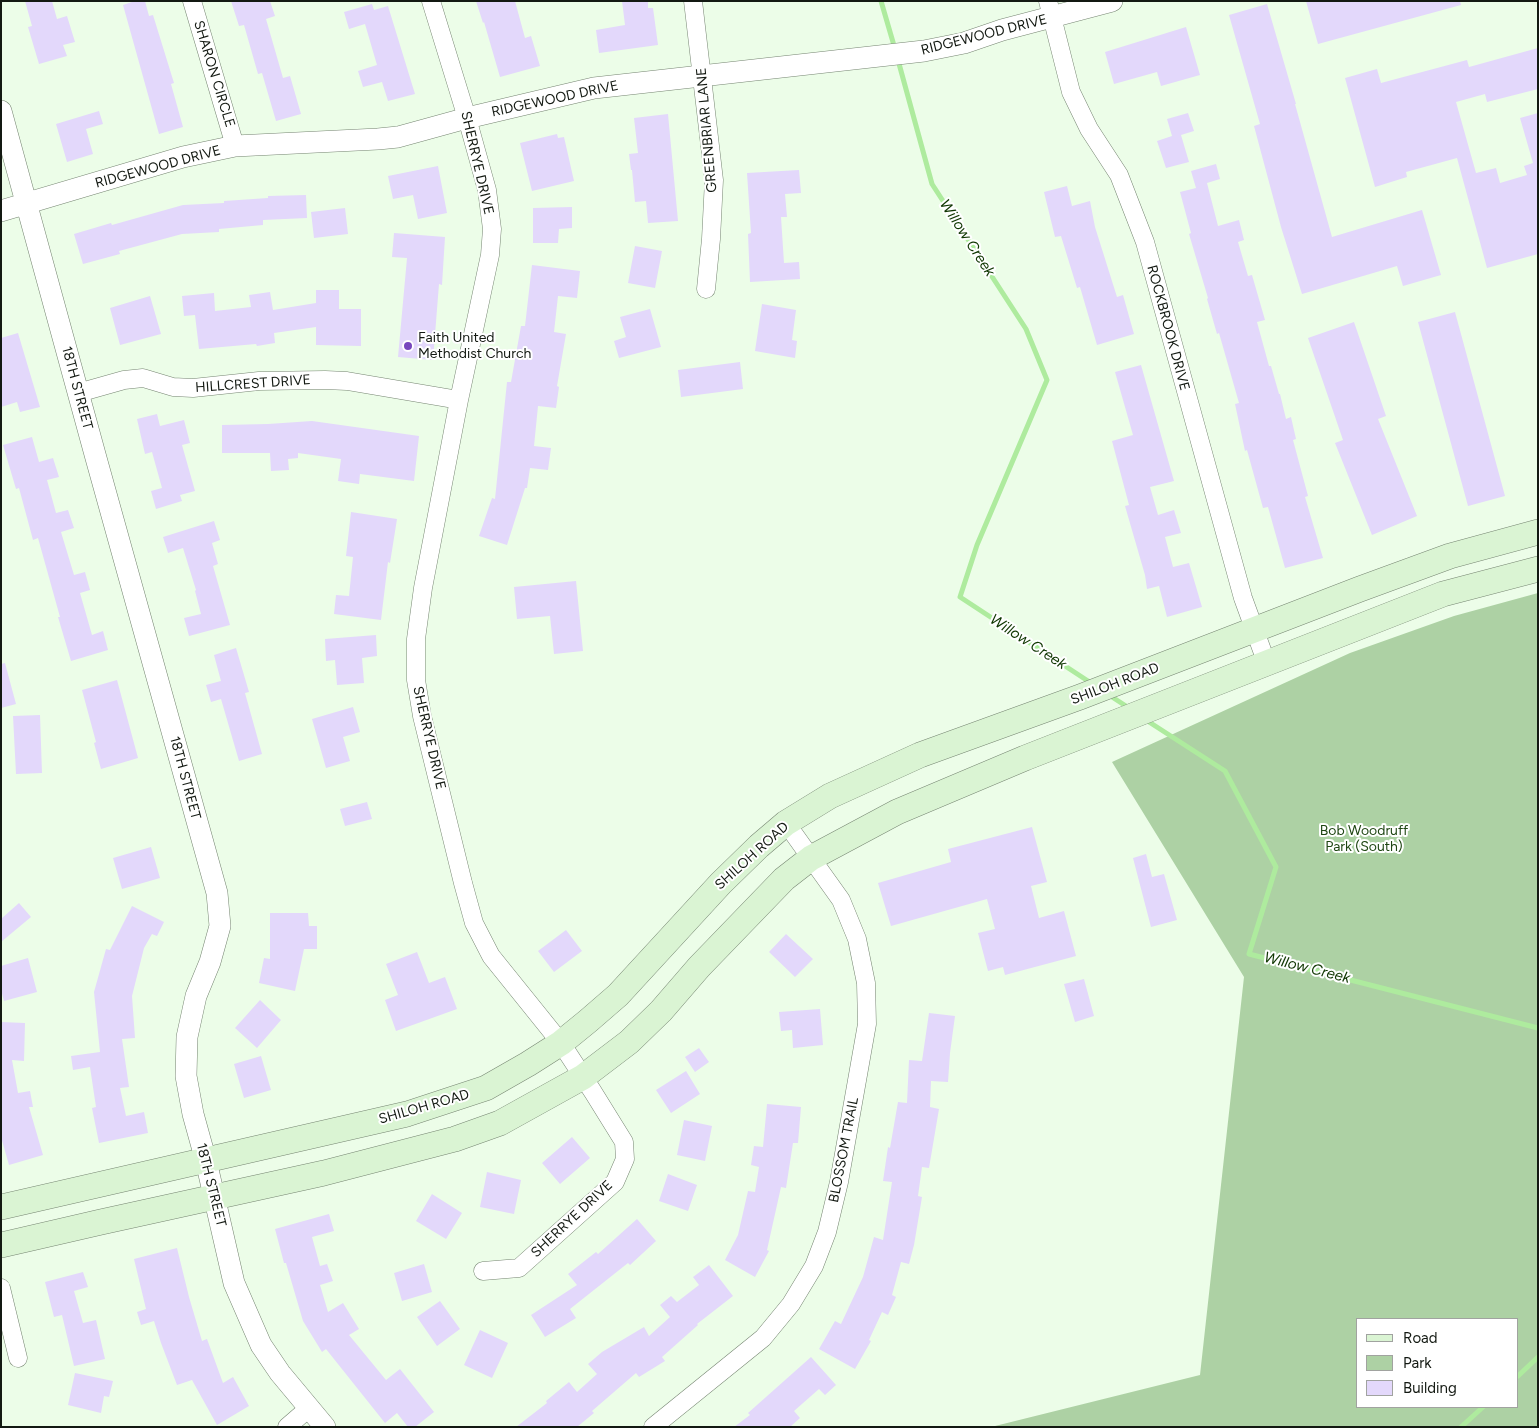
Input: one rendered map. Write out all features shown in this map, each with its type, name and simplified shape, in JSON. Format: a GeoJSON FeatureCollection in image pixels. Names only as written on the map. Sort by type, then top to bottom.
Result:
{"type":"FeatureCollection","features":[{"type":"Feature","properties":{"kind":"main road","name":"SHILOH ROAD"},"geometry":{"type":"LineString","coordinates":[[1,1208],[407,1114],[486,1088],[560,1043],[618,995],[721,883],[759,846],[786,824],[830,796],[920,755],[1056,706],[1450,556],[1538,532]]}},
{"type":"Feature","properties":{"kind":"main road"},"geometry":{"type":"LineString","coordinates":[[1,1245],[324,1173],[455,1139],[500,1123],[584,1078],[629,1042],[662,1011],[699,967],[784,879],[811,858],[898,812],[1068,741],[1443,594],[1538,568]]}},
{"type":"Feature","properties":{"kind":"street","name":"SHARON CIRCLE"},"geometry":{"type":"LineString","coordinates":[[192,1],[235,146]]}},
{"type":"Feature","properties":{"kind":"street","name":"SHERRYE DRIVE"},"geometry":{"type":"LineString","coordinates":[[430,1],[467,118],[486,190],[492,229],[490,256],[459,400],[423,588],[416,639],[416,680],[424,725],[474,923],[491,956],[560,1043],[584,1078],[624,1142],[625,1159],[615,1182],[519,1268],[483,1271]]}},
{"type":"Feature","properties":{"kind":"street","name":"GREENBRIAR LANE"},"geometry":{"type":"LineString","coordinates":[[693,1],[714,180],[706,289]]}},
{"type":"Feature","properties":{"kind":"street","name":"RIDGEWOOD DRIVE"},"geometry":{"type":"LineString","coordinates":[[1,211],[183,158],[235,146],[378,140],[398,137],[467,118],[594,88],[906,54],[964,43],[1002,30],[1050,9],[1112,1]]}},
{"type":"Feature","properties":{"kind":"street","name":"ROCKBROOK DRIVE"},"geometry":{"type":"LineString","coordinates":[[1050,9],[1071,92],[1089,130],[1119,175],[1145,242],[1243,598],[1267,664]]}},
{"type":"Feature","properties":{"kind":"street","name":"18TH STREET"},"geometry":{"type":"LineString","coordinates":[[1,111],[217,893],[220,926],[210,962],[196,996],[187,1037],[186,1076],[193,1114],[206,1161],[234,1283],[261,1344],[280,1374],[325,1427]]}},
{"type":"Feature","properties":{"kind":"street","name":"HILLCREST DRIVE"},"geometry":{"type":"LineString","coordinates":[[78,393],[124,380],[143,378],[173,387],[193,388],[259,381],[325,380],[347,381],[459,400]]}},
{"type":"Feature","properties":{"kind":"street","name":"BLOSSOM TRAIL"},"geometry":{"type":"LineString","coordinates":[[653,1427],[763,1338],[791,1304],[814,1266],[827,1232],[839,1182],[867,1024],[866,983],[857,939],[841,900],[786,824]]}},
{"type":"Feature","properties":{"kind":"street"},"geometry":{"type":"LineString","coordinates":[[1,1288],[18,1358]]}},
{"type":"Feature","properties":{"kind":"street"},"geometry":{"type":"LineString","coordinates":[[287,1427],[309,1408]]}},
{"type":"Feature","properties":{"kind":"green space","name":"Bob Woodruff Park (South)"},"geometry":{"type":"Polygon","coordinates":[[[1538,593],[1538,1427],[991,1427],[1200,1375],[1244,977],[1112,762],[1350,653],[1454,616],[1538,593]]]}},
{"type":"Feature","properties":{"kind":"building"},"geometry":{"type":"Polygon","coordinates":[[[25,1],[52,1],[57,19],[67,16],[75,42],[63,45],[67,56],[39,64],[28,27],[32,26],[25,1]]]}},
{"type":"Feature","properties":{"kind":"building"},"geometry":{"type":"Polygon","coordinates":[[[135,1],[145,1],[149,16],[153,15],[174,83],[171,84],[183,127],[159,134],[123,5],[135,1]]]}},
{"type":"Feature","properties":{"kind":"building"},"geometry":{"type":"Polygon","coordinates":[[[231,1],[270,1],[275,16],[266,19],[283,78],[290,76],[301,114],[276,121],[262,73],[258,74],[244,25],[239,26],[231,1]]]}},
{"type":"Feature","properties":{"kind":"building"},"geometry":{"type":"Polygon","coordinates":[[[476,1],[515,1],[525,38],[531,36],[540,66],[500,77],[476,1]]]}},
{"type":"Feature","properties":{"kind":"building"},"geometry":{"type":"Polygon","coordinates":[[[622,1],[648,1],[648,8],[653,8],[658,45],[599,53],[596,30],[625,25],[622,1]]]}},
{"type":"Feature","properties":{"kind":"building"},"geometry":{"type":"Polygon","coordinates":[[[1306,1],[1460,1],[1461,5],[1318,44],[1306,1]]]}},
{"type":"Feature","properties":{"kind":"building"},"geometry":{"type":"Polygon","coordinates":[[[372,4],[374,10],[388,6],[415,94],[388,101],[382,82],[363,87],[358,71],[377,65],[365,24],[349,29],[344,12],[372,4]]]}},
{"type":"Feature","properties":{"kind":"building"},"geometry":{"type":"Polygon","coordinates":[[[1267,4],[1332,237],[1422,210],[1441,275],[1403,286],[1397,266],[1302,294],[1281,227],[1254,126],[1260,124],[1229,15],[1267,4]]]}},
{"type":"Feature","properties":{"kind":"building"},"geometry":{"type":"Polygon","coordinates":[[[1186,27],[1200,75],[1161,86],[1157,72],[1114,84],[1105,52],[1186,27]]]}},
{"type":"Feature","properties":{"kind":"building"},"geometry":{"type":"Polygon","coordinates":[[[1538,48],[1538,89],[1487,102],[1485,94],[1456,102],[1476,173],[1496,168],[1500,183],[1527,175],[1524,166],[1533,163],[1520,118],[1538,113],[1538,254],[1487,268],[1457,158],[1406,172],[1407,177],[1375,187],[1345,78],[1377,69],[1381,83],[1467,60],[1469,67],[1538,48]]]}},
{"type":"Feature","properties":{"kind":"building"},"geometry":{"type":"Polygon","coordinates":[[[99,111],[103,124],[86,129],[93,154],[67,162],[56,124],[99,111]]]}},
{"type":"Feature","properties":{"kind":"building"},"geometry":{"type":"Polygon","coordinates":[[[1188,113],[1194,131],[1181,135],[1189,162],[1166,168],[1157,141],[1172,136],[1167,119],[1188,113]]]}},
{"type":"Feature","properties":{"kind":"building"},"geometry":{"type":"Polygon","coordinates":[[[668,114],[678,221],[648,223],[646,201],[635,202],[629,154],[638,153],[634,118],[668,114]]]}},
{"type":"Feature","properties":{"kind":"building"},"geometry":{"type":"Polygon","coordinates":[[[557,134],[558,138],[564,137],[574,181],[532,191],[520,143],[557,134]]]}},
{"type":"Feature","properties":{"kind":"building"},"geometry":{"type":"Polygon","coordinates":[[[1216,164],[1220,179],[1207,183],[1218,226],[1239,220],[1244,240],[1238,242],[1248,276],[1252,275],[1265,320],[1257,322],[1286,419],[1291,417],[1296,439],[1293,440],[1308,496],[1305,497],[1323,558],[1285,568],[1268,507],[1263,508],[1247,450],[1245,451],[1235,404],[1239,403],[1207,299],[1189,234],[1191,233],[1180,192],[1196,188],[1191,171],[1216,164]]]}},
{"type":"Feature","properties":{"kind":"building"},"geometry":{"type":"Polygon","coordinates":[[[438,166],[447,213],[418,219],[413,195],[393,199],[388,176],[438,166]]]}},
{"type":"Feature","properties":{"kind":"building"},"geometry":{"type":"Polygon","coordinates":[[[799,170],[801,193],[785,194],[787,217],[781,217],[784,263],[799,262],[800,279],[750,282],[748,234],[751,233],[747,173],[799,170]]]}},
{"type":"Feature","properties":{"kind":"building"},"geometry":{"type":"Polygon","coordinates":[[[1067,186],[1072,206],[1090,201],[1095,227],[1117,297],[1123,295],[1134,334],[1097,345],[1080,287],[1077,288],[1061,236],[1055,237],[1044,192],[1067,186]]]}},
{"type":"Feature","properties":{"kind":"building"},"geometry":{"type":"Polygon","coordinates":[[[306,195],[307,218],[263,220],[263,225],[219,229],[219,232],[182,234],[119,251],[120,254],[83,264],[74,234],[183,205],[224,203],[224,201],[268,198],[268,196],[306,195]]]}},
{"type":"Feature","properties":{"kind":"building"},"geometry":{"type":"Polygon","coordinates":[[[572,207],[572,228],[559,229],[558,243],[533,243],[533,208],[572,207]]]}},
{"type":"Feature","properties":{"kind":"building"},"geometry":{"type":"Polygon","coordinates":[[[345,208],[348,234],[314,238],[311,212],[345,208]]]}},
{"type":"Feature","properties":{"kind":"building"},"geometry":{"type":"Polygon","coordinates":[[[394,233],[445,237],[442,285],[439,284],[433,360],[398,357],[407,258],[392,257],[394,233]]]}},
{"type":"Feature","properties":{"kind":"building"},"geometry":{"type":"Polygon","coordinates":[[[635,246],[662,251],[655,288],[628,283],[635,246]]]}},
{"type":"Feature","properties":{"kind":"building"},"geometry":{"type":"Polygon","coordinates":[[[532,265],[580,271],[577,298],[558,296],[554,332],[566,334],[557,386],[559,387],[556,408],[538,406],[534,446],[551,448],[548,470],[530,468],[527,488],[525,488],[507,545],[479,536],[492,498],[495,499],[507,382],[511,382],[521,326],[525,326],[532,265]]]}},
{"type":"Feature","properties":{"kind":"building"},"geometry":{"type":"Polygon","coordinates":[[[316,290],[339,290],[339,309],[361,309],[361,346],[316,345],[316,327],[274,333],[275,343],[257,346],[256,344],[199,349],[195,315],[184,316],[182,296],[214,293],[215,311],[251,307],[249,295],[270,292],[273,310],[316,303],[316,290]]]}},
{"type":"Feature","properties":{"kind":"building"},"geometry":{"type":"Polygon","coordinates":[[[150,296],[161,334],[120,345],[110,308],[150,296]]]}},
{"type":"Feature","properties":{"kind":"building"},"geometry":{"type":"Polygon","coordinates":[[[762,304],[796,310],[792,340],[797,341],[795,358],[755,351],[762,304]]]}},
{"type":"Feature","properties":{"kind":"building"},"geometry":{"type":"Polygon","coordinates":[[[650,309],[661,347],[619,358],[614,341],[626,337],[620,317],[650,309]]]}},
{"type":"Feature","properties":{"kind":"building"},"geometry":{"type":"Polygon","coordinates":[[[1455,312],[1505,496],[1468,506],[1418,322],[1455,312]]]}},
{"type":"Feature","properties":{"kind":"building"},"geometry":{"type":"Polygon","coordinates":[[[1354,322],[1386,416],[1378,419],[1417,516],[1372,535],[1335,443],[1343,440],[1308,338],[1354,322]]]}},
{"type":"Feature","properties":{"kind":"building"},"geometry":{"type":"Polygon","coordinates":[[[18,333],[40,407],[20,412],[17,402],[1,407],[1,338],[18,333]]]}},
{"type":"Feature","properties":{"kind":"building"},"geometry":{"type":"Polygon","coordinates":[[[740,362],[743,389],[681,397],[678,370],[740,362]]]}},
{"type":"Feature","properties":{"kind":"building"},"geometry":{"type":"Polygon","coordinates":[[[1141,365],[1174,481],[1150,487],[1158,515],[1174,510],[1181,533],[1165,537],[1173,567],[1189,563],[1202,607],[1167,617],[1159,586],[1147,589],[1145,575],[1125,506],[1129,505],[1112,441],[1133,435],[1115,372],[1141,365]]]}},
{"type":"Feature","properties":{"kind":"building"},"geometry":{"type":"Polygon","coordinates":[[[157,414],[160,426],[184,420],[190,443],[182,445],[195,491],[180,495],[182,501],[156,509],[151,491],[162,488],[152,452],[145,454],[137,419],[157,414]]]}},
{"type":"Feature","properties":{"kind":"building"},"geometry":{"type":"Polygon","coordinates":[[[312,421],[419,436],[414,481],[360,474],[359,484],[338,481],[341,459],[298,453],[298,458],[288,459],[289,470],[271,471],[270,453],[222,453],[222,425],[312,421]]]}},
{"type":"Feature","properties":{"kind":"building"},"geometry":{"type":"Polygon","coordinates":[[[32,437],[39,462],[53,458],[59,477],[47,480],[56,513],[68,510],[74,528],[61,532],[74,575],[85,572],[90,590],[80,593],[92,635],[103,631],[108,650],[71,661],[38,538],[33,540],[19,488],[16,489],[3,445],[32,437]]]}},
{"type":"Feature","properties":{"kind":"building"},"geometry":{"type":"Polygon","coordinates":[[[351,512],[397,519],[390,563],[388,562],[381,620],[334,614],[336,595],[349,596],[353,557],[346,556],[351,512]]]}},
{"type":"Feature","properties":{"kind":"building"},"geometry":{"type":"Polygon","coordinates":[[[214,521],[220,540],[212,543],[218,564],[213,566],[230,625],[189,636],[184,618],[201,614],[196,590],[183,548],[168,553],[163,537],[214,521]]]}},
{"type":"Feature","properties":{"kind":"building"},"geometry":{"type":"Polygon","coordinates":[[[576,581],[583,651],[554,654],[550,616],[517,619],[514,587],[576,581]]]}},
{"type":"Feature","properties":{"kind":"building"},"geometry":{"type":"Polygon","coordinates":[[[376,635],[377,656],[362,658],[364,683],[337,685],[335,660],[326,661],[325,639],[376,635]]]}},
{"type":"Feature","properties":{"kind":"building"},"geometry":{"type":"Polygon","coordinates":[[[236,648],[249,692],[245,693],[262,754],[239,761],[221,699],[211,702],[206,685],[221,681],[214,655],[236,648]]]}},
{"type":"Feature","properties":{"kind":"building"},"geometry":{"type":"Polygon","coordinates":[[[5,663],[16,704],[1,708],[1,664],[5,663]]]}},
{"type":"Feature","properties":{"kind":"building"},"geometry":{"type":"Polygon","coordinates":[[[117,680],[138,758],[101,769],[82,690],[117,680]]]}},
{"type":"Feature","properties":{"kind":"building"},"geometry":{"type":"Polygon","coordinates":[[[353,707],[360,732],[343,737],[350,761],[326,768],[312,719],[353,707]]]}},
{"type":"Feature","properties":{"kind":"building"},"geometry":{"type":"Polygon","coordinates":[[[40,715],[42,773],[16,774],[13,716],[40,715]]]}},
{"type":"Feature","properties":{"kind":"building"},"geometry":{"type":"Polygon","coordinates":[[[367,802],[372,819],[345,826],[340,809],[367,802]]]}},
{"type":"Feature","properties":{"kind":"building"},"geometry":{"type":"Polygon","coordinates":[[[1032,827],[1047,882],[1031,886],[1039,918],[1064,911],[1076,956],[1005,975],[1003,967],[988,971],[978,933],[995,929],[987,899],[891,926],[878,883],[951,862],[948,849],[1032,827]]]}},
{"type":"Feature","properties":{"kind":"building"},"geometry":{"type":"Polygon","coordinates":[[[151,847],[160,878],[122,889],[113,858],[151,847]]]}},
{"type":"Feature","properties":{"kind":"building"},"geometry":{"type":"Polygon","coordinates":[[[1146,854],[1152,877],[1164,874],[1177,920],[1151,927],[1133,858],[1146,854]]]}},
{"type":"Feature","properties":{"kind":"building"},"geometry":{"type":"Polygon","coordinates":[[[19,903],[31,917],[1,942],[1,919],[19,903]]]}},
{"type":"Feature","properties":{"kind":"building"},"geometry":{"type":"Polygon","coordinates":[[[132,906],[164,922],[157,936],[152,934],[144,948],[132,996],[135,1038],[122,1039],[129,1087],[120,1088],[126,1116],[144,1112],[148,1133],[99,1143],[92,1108],[96,1107],[90,1067],[73,1070],[71,1056],[100,1052],[94,992],[106,949],[110,950],[132,906]]]}},
{"type":"Feature","properties":{"kind":"building"},"geometry":{"type":"Polygon","coordinates":[[[270,913],[308,913],[309,926],[317,926],[317,949],[304,949],[295,991],[259,983],[264,958],[270,959],[270,913]]]}},
{"type":"Feature","properties":{"kind":"building"},"geometry":{"type":"Polygon","coordinates":[[[566,930],[582,951],[554,972],[538,951],[566,930]]]}},
{"type":"Feature","properties":{"kind":"building"},"geometry":{"type":"Polygon","coordinates":[[[786,934],[813,959],[795,977],[769,952],[786,934]]]}},
{"type":"Feature","properties":{"kind":"building"},"geometry":{"type":"Polygon","coordinates":[[[417,952],[429,983],[445,977],[457,1009],[396,1031],[385,1000],[398,995],[386,964],[417,952]]]}},
{"type":"Feature","properties":{"kind":"building"},"geometry":{"type":"Polygon","coordinates":[[[28,958],[37,992],[4,1001],[1,990],[1,966],[28,958]]]}},
{"type":"Feature","properties":{"kind":"building"},"geometry":{"type":"Polygon","coordinates":[[[1084,979],[1094,1016],[1075,1022],[1064,984],[1084,979]]]}},
{"type":"Feature","properties":{"kind":"building"},"geometry":{"type":"Polygon","coordinates":[[[260,1000],[281,1020],[257,1048],[235,1028],[260,1000]]]}},
{"type":"Feature","properties":{"kind":"building"},"geometry":{"type":"Polygon","coordinates":[[[820,1009],[823,1045],[793,1048],[792,1030],[781,1031],[779,1012],[820,1009]]]}},
{"type":"Feature","properties":{"kind":"building"},"geometry":{"type":"Polygon","coordinates":[[[929,1013],[955,1016],[948,1082],[931,1081],[930,1107],[939,1109],[929,1168],[922,1167],[918,1196],[922,1197],[909,1264],[901,1262],[892,1295],[896,1297],[888,1315],[882,1312],[869,1340],[871,1341],[855,1369],[819,1349],[835,1321],[841,1324],[863,1277],[874,1237],[883,1240],[892,1182],[883,1181],[888,1147],[890,1148],[898,1102],[907,1103],[909,1060],[922,1061],[929,1013]]]}},
{"type":"Feature","properties":{"kind":"building"},"geometry":{"type":"Polygon","coordinates":[[[1,1022],[25,1023],[24,1061],[12,1060],[18,1093],[30,1091],[33,1107],[29,1107],[43,1155],[9,1165],[1,1137],[1,1022]]]}},
{"type":"Feature","properties":{"kind":"building"},"geometry":{"type":"Polygon","coordinates":[[[699,1048],[709,1062],[695,1072],[685,1057],[699,1048]]]}},
{"type":"Feature","properties":{"kind":"building"},"geometry":{"type":"Polygon","coordinates":[[[261,1056],[271,1090],[244,1098],[234,1064],[261,1056]]]}},
{"type":"Feature","properties":{"kind":"building"},"geometry":{"type":"Polygon","coordinates":[[[686,1071],[700,1094],[671,1113],[656,1090],[686,1071]]]}},
{"type":"Feature","properties":{"kind":"building"},"geometry":{"type":"Polygon","coordinates":[[[767,1104],[801,1107],[798,1143],[793,1143],[786,1188],[781,1187],[767,1250],[769,1251],[755,1277],[725,1260],[738,1235],[748,1191],[755,1192],[759,1167],[751,1165],[754,1146],[763,1147],[767,1104]]]}},
{"type":"Feature","properties":{"kind":"building"},"geometry":{"type":"Polygon","coordinates":[[[684,1120],[712,1126],[705,1161],[677,1155],[684,1120]]]}},
{"type":"Feature","properties":{"kind":"building"},"geometry":{"type":"Polygon","coordinates":[[[572,1137],[590,1158],[560,1184],[542,1163],[572,1137]]]}},
{"type":"Feature","properties":{"kind":"building"},"geometry":{"type":"Polygon","coordinates":[[[487,1172],[521,1180],[514,1214],[480,1207],[487,1172]]]}},
{"type":"Feature","properties":{"kind":"building"},"geometry":{"type":"Polygon","coordinates":[[[668,1174],[697,1185],[688,1211],[659,1201],[668,1174]]]}},
{"type":"Feature","properties":{"kind":"building"},"geometry":{"type":"Polygon","coordinates":[[[432,1194],[462,1213],[446,1239],[416,1221],[432,1194]]]}},
{"type":"Feature","properties":{"kind":"building"},"geometry":{"type":"Polygon","coordinates":[[[329,1214],[334,1231],[312,1237],[320,1266],[327,1264],[333,1281],[320,1285],[328,1312],[343,1303],[359,1329],[349,1335],[386,1380],[400,1369],[434,1412],[415,1427],[408,1427],[397,1413],[385,1423],[326,1349],[322,1352],[303,1321],[275,1229],[329,1214]]]}},
{"type":"Feature","properties":{"kind":"building"},"geometry":{"type":"Polygon","coordinates":[[[637,1219],[656,1241],[630,1265],[628,1263],[570,1309],[576,1318],[545,1337],[531,1315],[577,1285],[568,1274],[596,1252],[598,1254],[637,1219]]]}},
{"type":"Feature","properties":{"kind":"building"},"geometry":{"type":"Polygon","coordinates":[[[177,1248],[202,1341],[207,1339],[223,1383],[233,1377],[249,1406],[217,1425],[192,1380],[177,1385],[154,1321],[141,1325],[137,1312],[146,1309],[134,1259],[177,1248]]]}},
{"type":"Feature","properties":{"kind":"building"},"geometry":{"type":"Polygon","coordinates":[[[424,1264],[432,1292],[402,1301],[394,1273],[424,1264]]]}},
{"type":"Feature","properties":{"kind":"building"},"geometry":{"type":"Polygon","coordinates":[[[709,1265],[733,1296],[697,1324],[662,1357],[665,1361],[639,1377],[636,1373],[592,1411],[594,1413],[577,1427],[516,1427],[547,1403],[546,1401],[569,1382],[577,1392],[597,1374],[588,1364],[602,1352],[644,1327],[649,1336],[670,1317],[660,1305],[671,1296],[677,1302],[699,1285],[693,1277],[709,1265]]]}},
{"type":"Feature","properties":{"kind":"building"},"geometry":{"type":"Polygon","coordinates":[[[83,1272],[88,1287],[74,1291],[83,1323],[96,1320],[105,1359],[74,1366],[62,1315],[54,1317],[45,1282],[83,1272]]]}},
{"type":"Feature","properties":{"kind":"building"},"geometry":{"type":"Polygon","coordinates":[[[440,1301],[460,1329],[437,1346],[417,1317],[440,1301]]]}},
{"type":"Feature","properties":{"kind":"building"},"geometry":{"type":"Polygon","coordinates":[[[480,1330],[508,1343],[492,1378],[464,1365],[480,1330]]]}},
{"type":"Feature","properties":{"kind":"building"},"geometry":{"type":"Polygon","coordinates":[[[811,1357],[836,1385],[825,1395],[819,1389],[794,1411],[800,1418],[790,1427],[734,1427],[750,1415],[748,1413],[811,1357]]]}},
{"type":"Feature","properties":{"kind":"building"},"geometry":{"type":"Polygon","coordinates":[[[75,1373],[113,1381],[109,1397],[104,1396],[101,1413],[68,1405],[75,1373]]]}},
{"type":"Feature","properties":{"kind":"waterway","name":"Willow Creek"},"geometry":{"type":"LineString","coordinates":[[881,1],[895,49]]}},
{"type":"Feature","properties":{"kind":"waterway","name":"Willow Creek"},"geometry":{"type":"LineString","coordinates":[[898,60],[932,184],[1026,329],[1047,380],[977,545],[960,597],[1091,683]]}},
{"type":"Feature","properties":{"kind":"waterway","name":"Willow Creek"},"geometry":{"type":"LineString","coordinates":[[1109,695],[1129,708]]}},
{"type":"Feature","properties":{"kind":"waterway","name":"Willow Creek"},"geometry":{"type":"LineString","coordinates":[[1146,720],[1225,771],[1276,867],[1249,954],[1538,1028]]}},
{"type":"Feature","properties":{"kind":"waterway","name":"Willow Creek"},"geometry":{"type":"LineString","coordinates":[[1519,1375],[1538,1357]]}},
{"type":"Feature","properties":{"kind":"waterway","name":"Willow Creek"},"geometry":{"type":"LineString","coordinates":[[1461,1427],[1482,1408]]}},
{"type":"Feature","properties":{"kind":"place","name":"Faith United Methodist Church"},"geometry":{"type":"Point","coordinates":[408,346]}}]}
